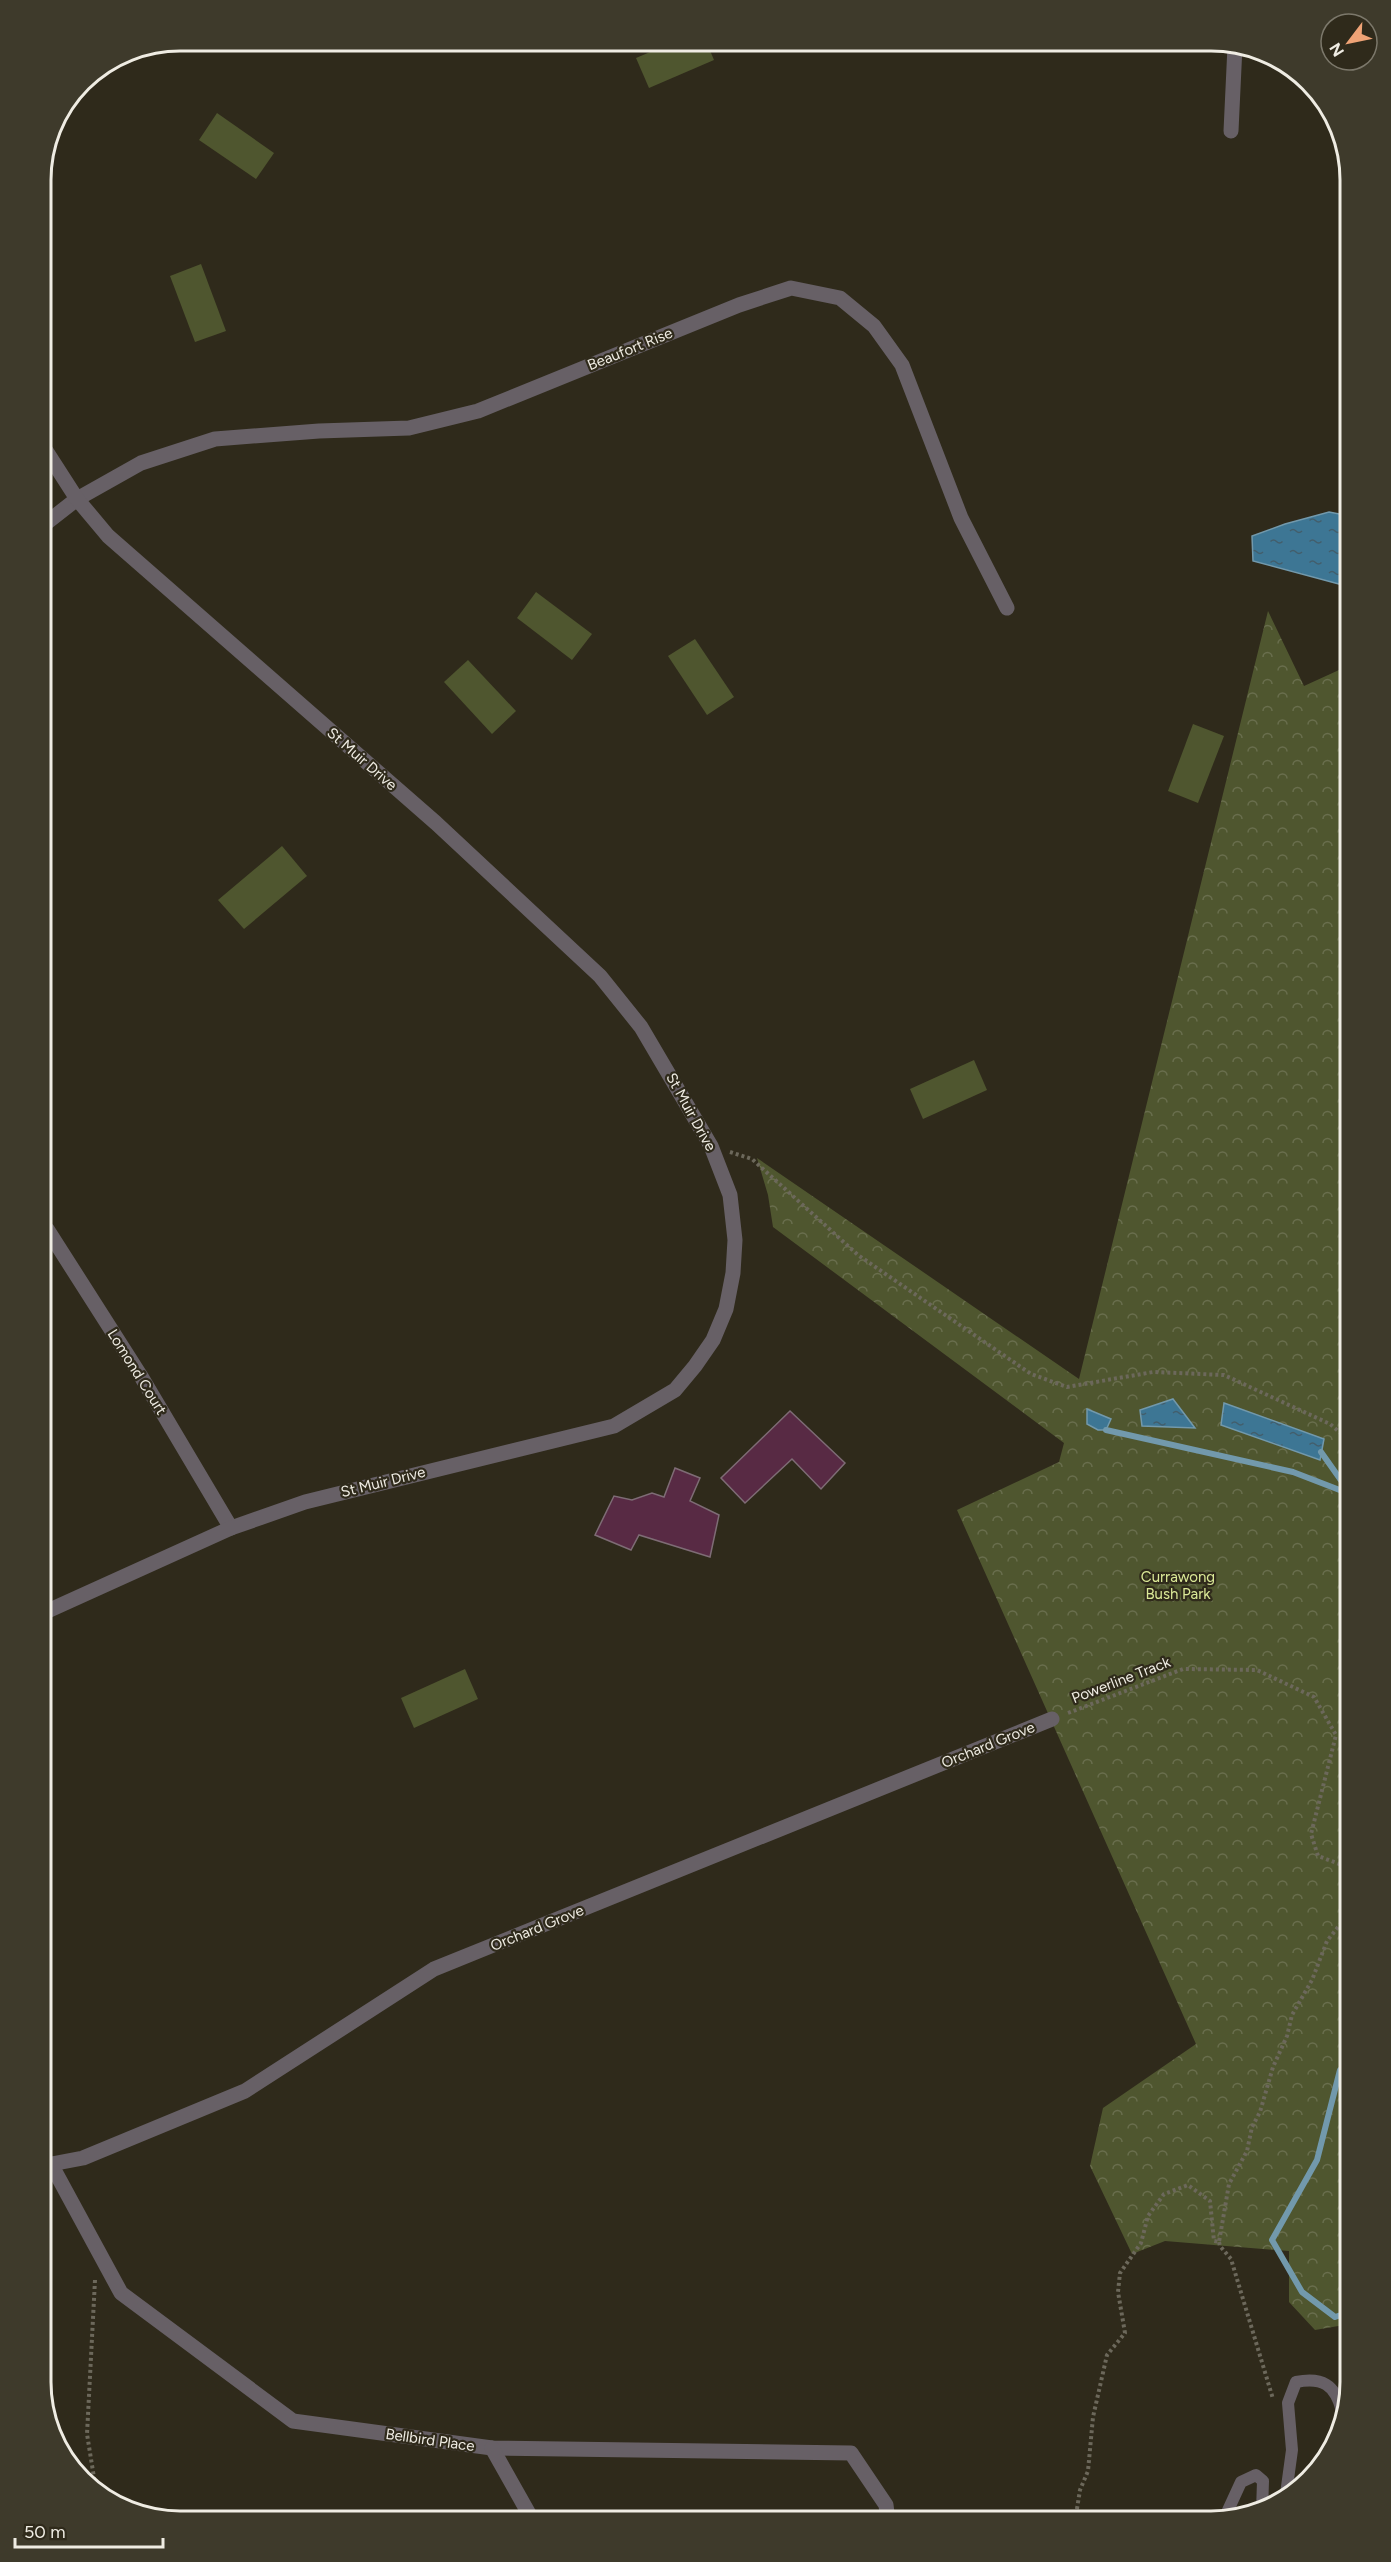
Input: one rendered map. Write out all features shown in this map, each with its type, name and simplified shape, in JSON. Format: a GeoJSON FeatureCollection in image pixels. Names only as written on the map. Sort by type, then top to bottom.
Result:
{"type":"FeatureCollection","features":[{"type":"Feature","properties":{"kind":"street"},"geometry":{"type":"LineString","coordinates":[[1231,131],[1235,53]]}},
{"type":"Feature","properties":{"kind":"street","name":"Beaufort Rise"},"geometry":{"type":"LineString","coordinates":[[51,519],[78,499],[141,463],[215,440],[319,431],[409,428],[478,411],[739,305],[791,288],[840,298],[874,326],[902,365],[961,518],[1008,608]]}},
{"type":"Feature","properties":{"kind":"street","name":"St Muir Drive"},"geometry":{"type":"LineString","coordinates":[[51,459],[78,499],[108,536],[436,823],[600,976],[641,1027],[711,1146],[730,1195],[735,1240],[733,1273],[726,1309],[713,1340],[675,1390],[614,1426],[305,1502],[231,1528],[51,1609]]}},
{"type":"Feature","properties":{"kind":"street","name":"Lomond Court"},"geometry":{"type":"LineString","coordinates":[[51,1235],[142,1378],[231,1528]]}},
{"type":"Feature","properties":{"kind":"street","name":"Orchard Grove"},"geometry":{"type":"LineString","coordinates":[[51,2164],[83,2158],[245,2091],[434,1970],[1052,1719]]}},
{"type":"Feature","properties":{"kind":"street","name":"Bellbird Place"},"geometry":{"type":"LineString","coordinates":[[51,2173],[121,2293],[293,2421],[492,2448],[851,2453],[886,2505],[887,2511]]}},
{"type":"Feature","properties":{"kind":"street"},"geometry":{"type":"LineString","coordinates":[[492,2448],[527,2511]]}},
{"type":"Feature","properties":{"kind":"lane"},"geometry":{"type":"LineString","coordinates":[[1287,2486],[1292,2450],[1288,2403],[1296,2382],[1312,2379],[1326,2383],[1339,2400]]}},
{"type":"Feature","properties":{"kind":"lane"},"geometry":{"type":"LineString","coordinates":[[1228,2510],[1241,2481],[1256,2475],[1263,2481],[1263,2500]]}},
{"type":"Feature","properties":{"kind":"path"},"geometry":{"type":"LineString","coordinates":[[711,1146],[752,1159],[858,1255],[1030,1374],[1067,1387],[1154,1372],[1224,1375],[1330,1424],[1340,1433]]}},
{"type":"Feature","properties":{"kind":"path","name":"Powerline Track"},"geometry":{"type":"LineString","coordinates":[[1052,1719],[1183,1669],[1257,1670],[1314,1697],[1336,1735],[1311,1834],[1318,1856],[1340,1864]]}},
{"type":"Feature","properties":{"kind":"path"},"geometry":{"type":"LineString","coordinates":[[1288,2403],[1275,2404],[1231,2259],[1220,2246],[1220,2242],[1229,2184],[1247,2151],[1252,2127],[1260,2112],[1273,2067],[1287,2036],[1292,2015],[1312,1980],[1327,1941],[1340,1925]]}},
{"type":"Feature","properties":{"kind":"path"},"geometry":{"type":"LineString","coordinates":[[1077,2511],[1080,2490],[1088,2471],[1093,2417],[1107,2355],[1125,2333],[1118,2292],[1120,2273],[1142,2243],[1148,2216],[1164,2194],[1188,2185],[1210,2201],[1214,2241],[1220,2242]]}},
{"type":"Feature","properties":{"kind":"path"},"geometry":{"type":"LineString","coordinates":[[94,2478],[87,2434],[96,2247]]}},
{"type":"Feature","properties":{"kind":"green space"},"geometry":{"type":"Polygon","coordinates":[[[652,51],[710,51],[714,60],[649,88],[636,58],[652,51]]]}},
{"type":"Feature","properties":{"kind":"green space"},"geometry":{"type":"Polygon","coordinates":[[[217,113],[274,153],[256,179],[199,140],[217,113]]]}},
{"type":"Feature","properties":{"kind":"green space"},"geometry":{"type":"Polygon","coordinates":[[[201,264],[226,331],[195,342],[170,276],[201,264]]]}},
{"type":"Feature","properties":{"kind":"green space"},"geometry":{"type":"Polygon","coordinates":[[[536,592],[592,634],[572,660],[517,618],[536,592]]]}},
{"type":"Feature","properties":{"kind":"green space","name":"Currawong Bush Park"},"geometry":{"type":"Polygon","coordinates":[[[1268,611],[1304,686],[1340,670],[1340,2326],[1315,2330],[1289,2302],[1289,2251],[1165,2241],[1132,2254],[1090,2166],[1103,2108],[1196,2044],[957,1510],[1059,1462],[1064,1443],[773,1227],[768,1195],[757,1158],[1079,1379],[1268,611]]]}},
{"type":"Feature","properties":{"kind":"green space"},"geometry":{"type":"Polygon","coordinates":[[[695,639],[734,697],[707,715],[668,656],[695,639]]]}},
{"type":"Feature","properties":{"kind":"green space"},"geometry":{"type":"Polygon","coordinates":[[[468,660],[516,711],[492,734],[444,682],[468,660]]]}},
{"type":"Feature","properties":{"kind":"green space"},"geometry":{"type":"Polygon","coordinates":[[[1193,724],[1224,736],[1198,803],[1168,791],[1193,724]]]}},
{"type":"Feature","properties":{"kind":"green space"},"geometry":{"type":"Polygon","coordinates":[[[282,846],[307,876],[244,929],[218,900],[282,846]]]}},
{"type":"Feature","properties":{"kind":"green space"},"geometry":{"type":"Polygon","coordinates":[[[974,1060],[987,1090],[923,1119],[910,1089],[974,1060]]]}},
{"type":"Feature","properties":{"kind":"green space"},"geometry":{"type":"Polygon","coordinates":[[[465,1669],[478,1699],[414,1728],[401,1698],[465,1669]]]}},
{"type":"Feature","properties":{"kind":"water"},"geometry":{"type":"Polygon","coordinates":[[[1329,512],[1340,514],[1340,584],[1253,561],[1252,536],[1329,512]]]}},
{"type":"Feature","properties":{"kind":"water"},"geometry":{"type":"Polygon","coordinates":[[[1173,1399],[1195,1428],[1142,1426],[1140,1410],[1173,1399]]]}},
{"type":"Feature","properties":{"kind":"water"},"geometry":{"type":"Polygon","coordinates":[[[1224,1403],[1324,1439],[1320,1460],[1221,1425],[1224,1403]]]}},
{"type":"Feature","properties":{"kind":"water"},"geometry":{"type":"Polygon","coordinates":[[[1087,1409],[1111,1419],[1106,1430],[1098,1430],[1087,1424],[1087,1409]]]}},
{"type":"Feature","properties":{"kind":"building"},"geometry":{"type":"Polygon","coordinates":[[[790,1411],[845,1463],[821,1489],[792,1459],[745,1503],[721,1478],[790,1411]]]}},
{"type":"Feature","properties":{"kind":"building"},"geometry":{"type":"Polygon","coordinates":[[[675,1468],[700,1478],[690,1501],[719,1515],[710,1557],[639,1535],[631,1550],[595,1535],[614,1496],[632,1500],[652,1493],[664,1497],[675,1468]]]}},
{"type":"Feature","properties":{"kind":"waterway"},"geometry":{"type":"LineString","coordinates":[[1106,1430],[1293,1472],[1340,1490]]}},
{"type":"Feature","properties":{"kind":"waterway"},"geometry":{"type":"LineString","coordinates":[[1321,1452],[1340,1479]]}},
{"type":"Feature","properties":{"kind":"waterway"},"geometry":{"type":"LineString","coordinates":[[1340,2070],[1317,2160],[1272,2240],[1302,2292],[1335,2317],[1340,2315]]}}]}
